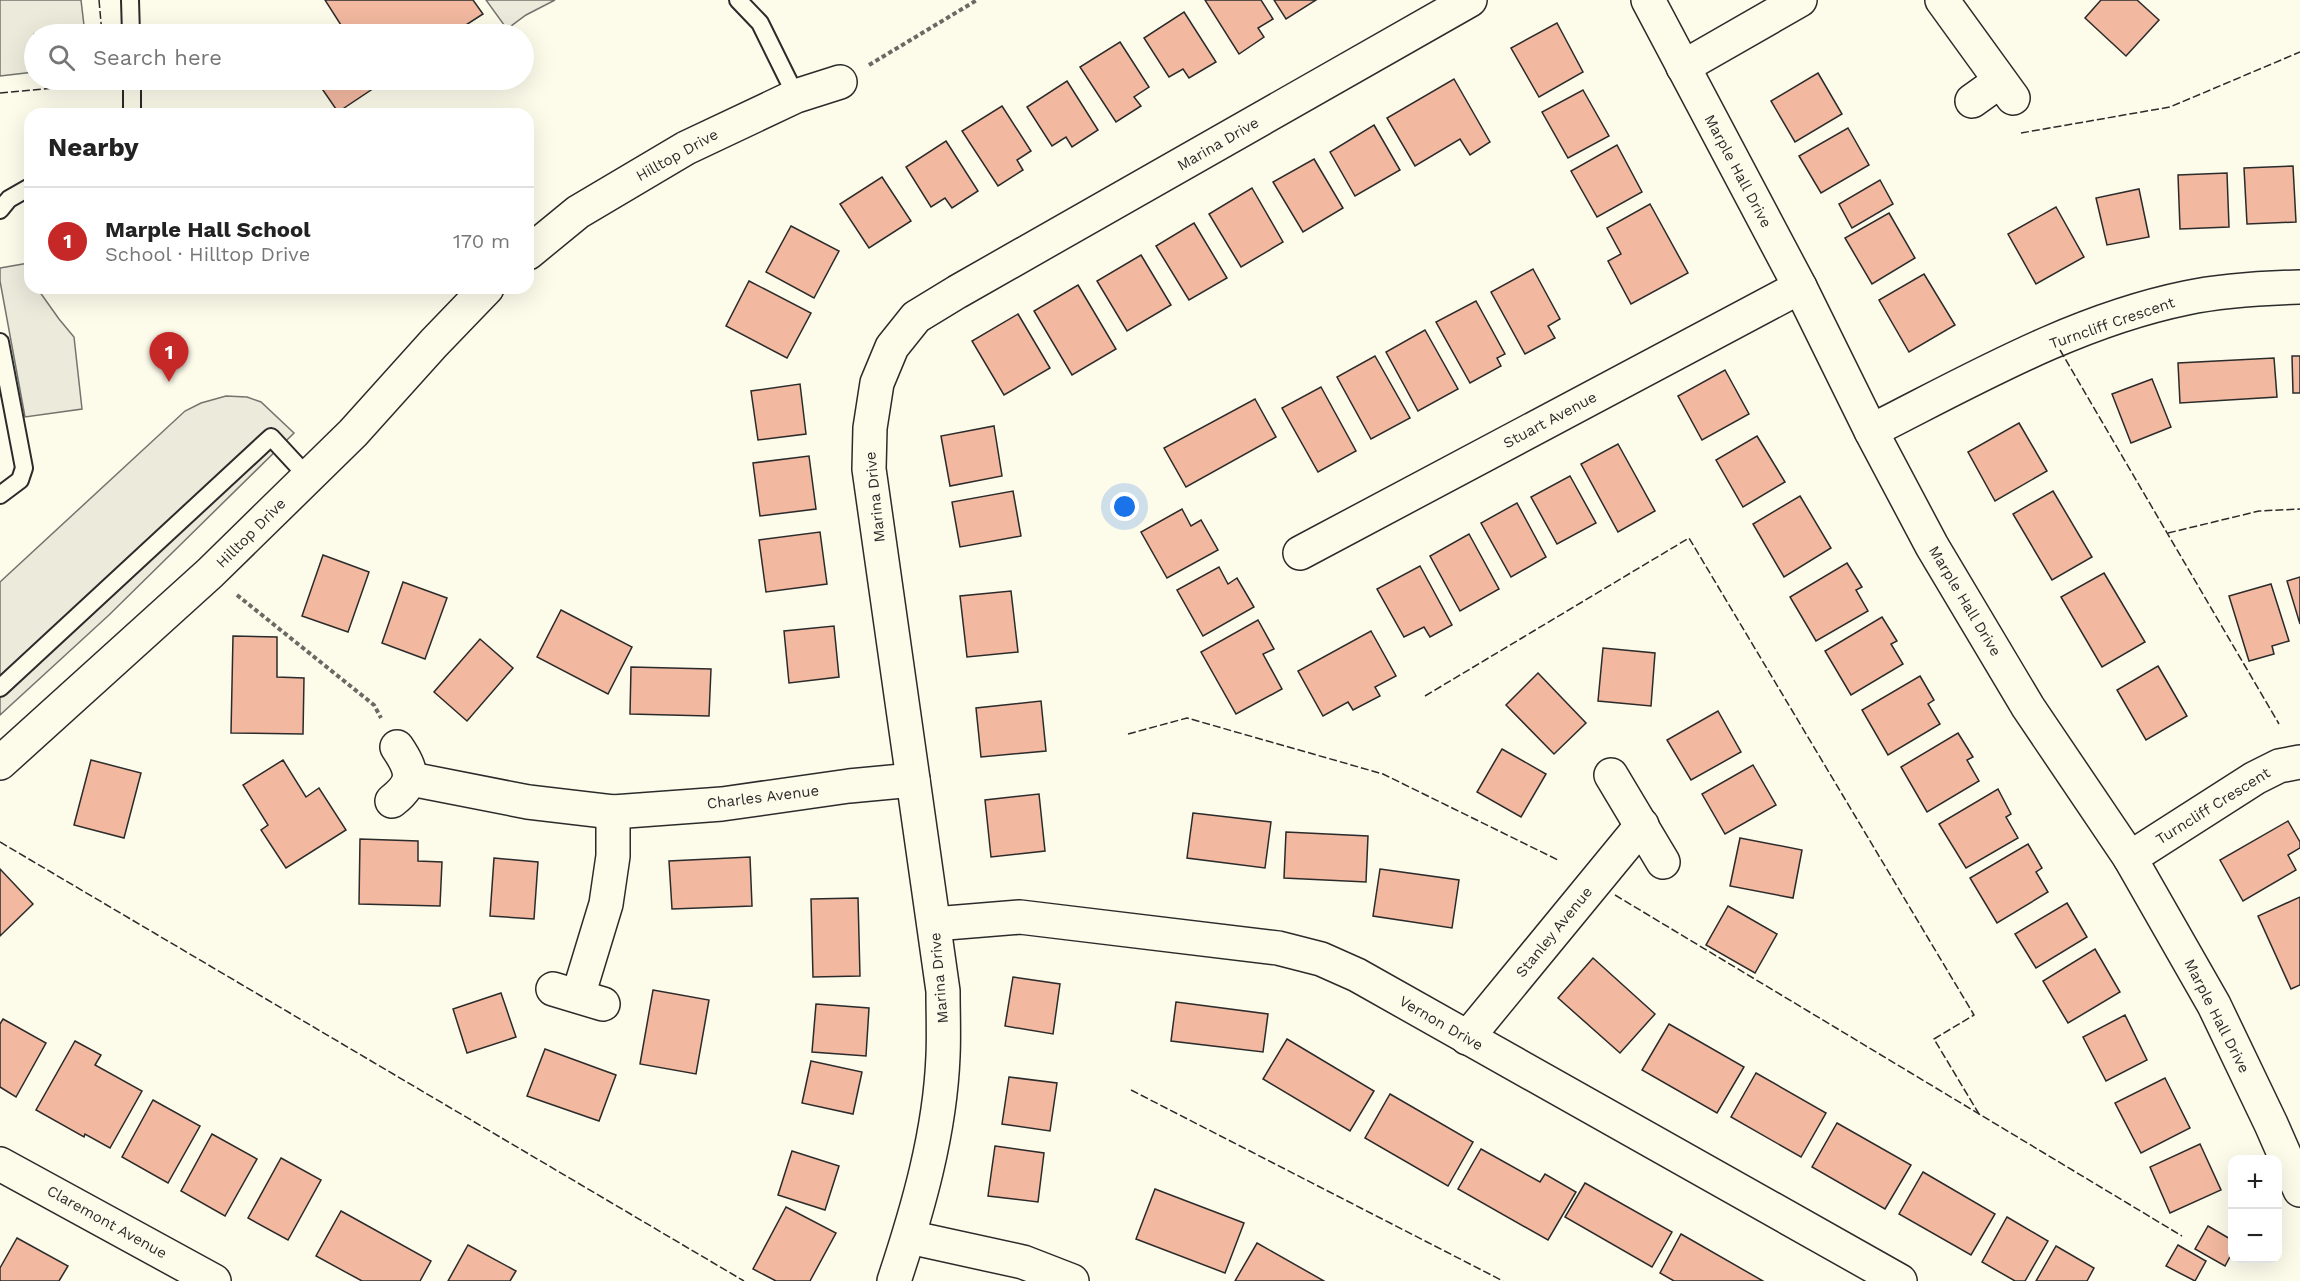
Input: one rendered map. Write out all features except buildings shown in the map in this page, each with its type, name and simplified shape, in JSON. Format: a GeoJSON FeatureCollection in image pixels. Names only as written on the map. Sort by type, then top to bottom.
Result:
{"type":"FeatureCollection","features":[{"type":"Feature","properties":{"kind":"street","name":"Marina Drive"},"geometry":{"type":"LineString","coordinates":[[894,1281],[909,1238],[933,1140],[943,1057],[943,991],[869,469],[870,428],[877,383],[892,347],[916,317],[957,292],[1470,0]]}},
{"type":"Feature","properties":{"kind":"street","name":"Marple Hall Drive"},"geometry":{"type":"LineString","coordinates":[[1648,0],[1800,287],[1871,431],[1932,546],[2028,706],[2130,858],[2214,1005],[2267,1114],[2300,1190]]}},
{"type":"Feature","properties":{"kind":"street"},"geometry":{"type":"LineString","coordinates":[[1683,67],[1800,0]]}},
{"type":"Feature","properties":{"kind":"street"},"geometry":{"type":"LineString","coordinates":[[1942,0],[2007,90],[1972,101]]}},
{"type":"Feature","properties":{"kind":"street","name":"Hilltop Drive"},"geometry":{"type":"LineString","coordinates":[[534,248],[578,212],[686,148],[796,96],[840,82]]}},
{"type":"Feature","properties":{"kind":"street","name":"Stuart Avenue"},"geometry":{"type":"LineString","coordinates":[[1300,553],[1800,287]]}},
{"type":"Feature","properties":{"kind":"street","name":"Turncliff Crescent"},"geometry":{"type":"LineString","coordinates":[[1871,431],[2065,336],[2124,315],[2187,297],[2252,289],[2300,287]]}},
{"type":"Feature","properties":{"kind":"street","name":"Hilltop Drive"},"geometry":{"type":"LineString","coordinates":[[0,763],[210,573],[353,433],[481,294]]}},
{"type":"Feature","properties":{"kind":"street","name":"Charles Avenue"},"geometry":{"type":"LineString","coordinates":[[396,747],[406,761],[402,790],[613,812],[722,804],[849,786],[913,780]]}},
{"type":"Feature","properties":{"kind":"street","name":"Turncliff Crescent"},"geometry":{"type":"LineString","coordinates":[[2130,858],[2255,778],[2279,766],[2300,762]]}},
{"type":"Feature","properties":{"kind":"street"},"geometry":{"type":"LineString","coordinates":[[1611,775],[1663,862]]}},
{"type":"Feature","properties":{"kind":"street"},"geometry":{"type":"LineString","coordinates":[[578,996],[606,904],[613,856],[613,812]]}},
{"type":"Feature","properties":{"kind":"street","name":"Stanley Avenue"},"geometry":{"type":"LineString","coordinates":[[1467,1038],[1642,825]]}},
{"type":"Feature","properties":{"kind":"street","name":"Vernon Drive"},"geometry":{"type":"LineString","coordinates":[[934,924],[1020,917],[1278,948],[1321,959],[1358,975],[1900,1281]]}},
{"type":"Feature","properties":{"kind":"street","name":"Claremont Avenue"},"geometry":{"type":"LineString","coordinates":[[0,1164],[214,1281]]}},
{"type":"Feature","properties":{"kind":"street"},"geometry":{"type":"LineString","coordinates":[[909,1238],[1023,1262],[1072,1281]]}},
{"type":"Feature","properties":{"kind":"lane"},"geometry":{"type":"LineString","coordinates":[[130,0],[131,24]]}},
{"type":"Feature","properties":{"kind":"lane"},"geometry":{"type":"LineString","coordinates":[[738,0],[760,23],[796,96]]}},
{"type":"Feature","properties":{"kind":"lane"},"geometry":{"type":"LineString","coordinates":[[132,90],[132,108]]}},
{"type":"Feature","properties":{"kind":"lane"},"geometry":{"type":"LineString","coordinates":[[0,210],[9,199],[24,190]]}},
{"type":"Feature","properties":{"kind":"lane"},"geometry":{"type":"LineString","coordinates":[[0,342],[24,468],[20,480],[0,495]]}},
{"type":"Feature","properties":{"kind":"lane"},"geometry":{"type":"LineString","coordinates":[[0,688],[271,437],[308,477]]}},
{"type":"Feature","properties":{"kind":"path"},"geometry":{"type":"LineString","coordinates":[[840,82],[977,0]]}},
{"type":"Feature","properties":{"kind":"path"},"geometry":{"type":"LineString","coordinates":[[210,573],[374,705],[396,747]]}},
{"type":"Feature","properties":{"kind":"shaded area"},"geometry":{"type":"Polygon","coordinates":[[[0,0],[81,0],[84,24],[24,24],[24,73],[0,76],[0,0]]]}},
{"type":"Feature","properties":{"kind":"shaded area"},"geometry":{"type":"Polygon","coordinates":[[[486,0],[555,0],[514,24],[503,24],[486,0]]]}},
{"type":"Feature","properties":{"kind":"shaded area"},"geometry":{"type":"Polygon","coordinates":[[[24,264],[24,294],[41,294],[74,337],[82,409],[25,417],[0,281],[0,268],[24,264]]]}},
{"type":"Feature","properties":{"kind":"shaded area"},"geometry":{"type":"Polygon","coordinates":[[[226,396],[247,397],[261,402],[294,433],[109,615],[0,715],[0,582],[185,411],[201,403],[226,396]]]}},
{"type":"Feature","properties":{"kind":"fence"},"geometry":{"type":"LineString","coordinates":[[99,0],[101,24]]}},
{"type":"Feature","properties":{"kind":"fence"},"geometry":{"type":"LineString","coordinates":[[2021,133],[2170,107],[2300,52]]}},
{"type":"Feature","properties":{"kind":"fence"},"geometry":{"type":"LineString","coordinates":[[0,93],[32,90]]}},
{"type":"Feature","properties":{"kind":"fence"},"geometry":{"type":"LineString","coordinates":[[2060,350],[2279,724]]}},
{"type":"Feature","properties":{"kind":"fence"},"geometry":{"type":"LineString","coordinates":[[2168,533],[2259,511],[2300,509]]}},
{"type":"Feature","properties":{"kind":"fence"},"geometry":{"type":"LineString","coordinates":[[1425,696],[1689,538],[1974,1015],[1934,1039],[1979,1114]]}},
{"type":"Feature","properties":{"kind":"fence"},"geometry":{"type":"LineString","coordinates":[[1128,734],[1187,718],[1383,774],[1558,860]]}},
{"type":"Feature","properties":{"kind":"fence"},"geometry":{"type":"LineString","coordinates":[[0,842],[744,1281]]}},
{"type":"Feature","properties":{"kind":"fence"},"geometry":{"type":"LineString","coordinates":[[1615,895],[2182,1236]]}},
{"type":"Feature","properties":{"kind":"fence"},"geometry":{"type":"LineString","coordinates":[[1131,1090],[1503,1281]]}},
{"type":"Feature","properties":{"kind":"place","name":"Marple Hall School"},"geometry":{"type":"Point","coordinates":[169,382]}}]}
